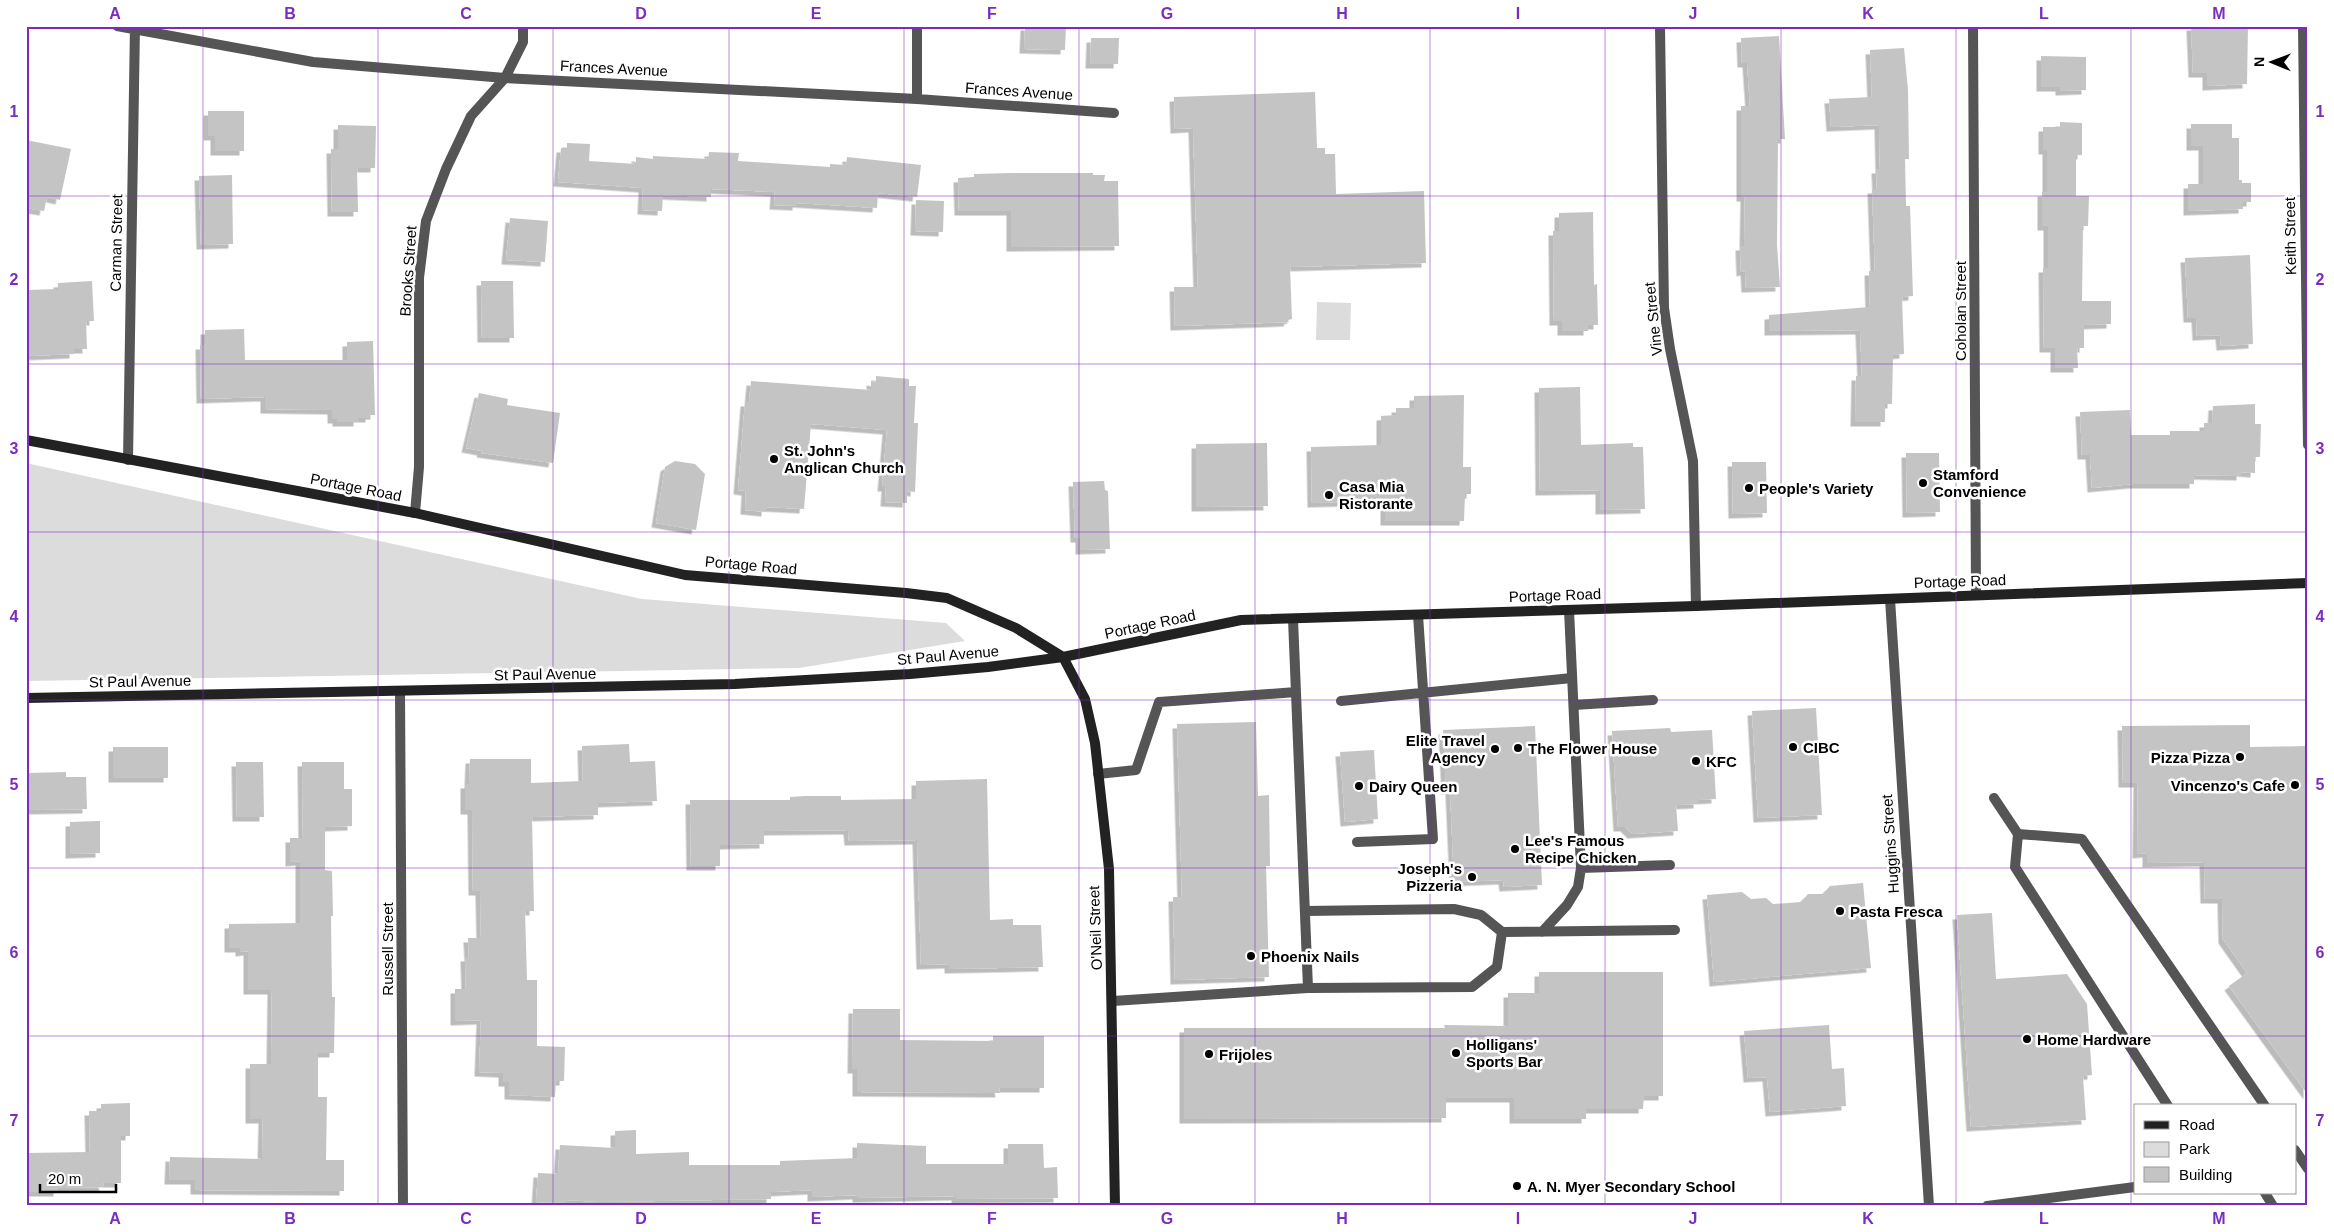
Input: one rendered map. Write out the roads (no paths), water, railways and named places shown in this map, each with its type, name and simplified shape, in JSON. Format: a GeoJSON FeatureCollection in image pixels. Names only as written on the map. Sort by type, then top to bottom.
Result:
{"type":"FeatureCollection","features":[{"type":"Feature","properties":{"kind":"main road","name":"Portage Road"},"geometry":{"type":"LineString","coordinates":[[26,440],[415,513],[685,575],[946,598],[1016,628],[1063,657],[1241,620],[1696,606],[2308,582]]}},
{"type":"Feature","properties":{"kind":"main road","name":"St Paul Avenue"},"geometry":{"type":"LineString","coordinates":[[26,698],[745,684],[910,674],[1063,657]]}},
{"type":"Feature","properties":{"kind":"main road","name":"O'Neil Street"},"geometry":{"type":"LineString","coordinates":[[1063,657],[1085,699],[1095,743],[1108,869],[1115,1206]]}},
{"type":"Feature","properties":{"kind":"street","name":"Frances Avenue"},"geometry":{"type":"LineString","coordinates":[[117,26],[313,62],[505,78],[917,98],[1114,112]]}},
{"type":"Feature","properties":{"kind":"street","name":"Brooks Street"},"geometry":{"type":"LineString","coordinates":[[415,513],[419,467],[419,278],[426,221],[446,168],[471,116],[505,78],[523,42],[523,26]]}},
{"type":"Feature","properties":{"kind":"street"},"geometry":{"type":"LineString","coordinates":[[917,26],[917,98]]}},
{"type":"Feature","properties":{"kind":"street","name":"Vine Street"},"geometry":{"type":"LineString","coordinates":[[1660,26],[1664,308],[1670,349],[1693,461],[1696,606]]}},
{"type":"Feature","properties":{"kind":"street","name":"Coholan Street"},"geometry":{"type":"LineString","coordinates":[[1973,26],[1976,595]]}},
{"type":"Feature","properties":{"kind":"street","name":"Keith Street"},"geometry":{"type":"LineString","coordinates":[[2303,26],[2308,445]]}},
{"type":"Feature","properties":{"kind":"street","name":"Carman Street"},"geometry":{"type":"LineString","coordinates":[[128,460],[135,28]]}},
{"type":"Feature","properties":{"kind":"street","name":"Huggins Street"},"geometry":{"type":"LineString","coordinates":[[1890,599],[1929,1206]]}},
{"type":"Feature","properties":{"kind":"street"},"geometry":{"type":"LineString","coordinates":[[1542,932],[1567,906],[1578,887],[1581,868],[1569,610]]}},
{"type":"Feature","properties":{"kind":"street"},"geometry":{"type":"LineString","coordinates":[[1357,842],[1433,839],[1418,615]]}},
{"type":"Feature","properties":{"kind":"street"},"geometry":{"type":"LineString","coordinates":[[1293,619],[1308,988]]}},
{"type":"Feature","properties":{"kind":"street"},"geometry":{"type":"LineString","coordinates":[[1341,700],[1572,678]]}},
{"type":"Feature","properties":{"kind":"street","name":"Russell Street"},"geometry":{"type":"LineString","coordinates":[[400,692],[403,1206]]}},
{"type":"Feature","properties":{"kind":"street"},"geometry":{"type":"LineString","coordinates":[[1098,774],[1136,770],[1159,702],[1296,692]]}},
{"type":"Feature","properties":{"kind":"street"},"geometry":{"type":"LineString","coordinates":[[1574,705],[1654,700]]}},
{"type":"Feature","properties":{"kind":"street"},"geometry":{"type":"LineString","coordinates":[[1994,798],[2018,834],[2015,867],[2167,1104]]}},
{"type":"Feature","properties":{"kind":"street"},"geometry":{"type":"LineString","coordinates":[[2018,834],[2082,839],[2264,1104]]}},
{"type":"Feature","properties":{"kind":"street"},"geometry":{"type":"LineString","coordinates":[[1581,868],[1670,865]]}},
{"type":"Feature","properties":{"kind":"street"},"geometry":{"type":"LineString","coordinates":[[1305,911],[1454,909],[1481,915],[1502,932],[1675,930]]}},
{"type":"Feature","properties":{"kind":"street"},"geometry":{"type":"LineString","coordinates":[[1112,1001],[1308,988],[1472,987],[1497,967],[1502,932]]}},
{"type":"Feature","properties":{"kind":"street"},"geometry":{"type":"LineString","coordinates":[[2296,1151],[2308,1169]]}},
{"type":"Feature","properties":{"kind":"street"},"geometry":{"type":"LineString","coordinates":[[1987,1206],[2134,1187]]}},
{"type":"Feature","properties":{"kind":"street"},"geometry":{"type":"LineString","coordinates":[[2266,1194],[2273,1206]]}},
{"type":"Feature","properties":{"kind":"place","name":"St. John's Anglican Church"},"geometry":{"type":"Point","coordinates":[774,459]}},
{"type":"Feature","properties":{"kind":"place","name":"Stamford Convenience"},"geometry":{"type":"Point","coordinates":[1923,483]}},
{"type":"Feature","properties":{"kind":"place","name":"People's Variety"},"geometry":{"type":"Point","coordinates":[1749,488]}},
{"type":"Feature","properties":{"kind":"place","name":"Casa Mia Ristorante"},"geometry":{"type":"Point","coordinates":[1329,495]}},
{"type":"Feature","properties":{"kind":"place","name":"CIBC"},"geometry":{"type":"Point","coordinates":[1793,747]}},
{"type":"Feature","properties":{"kind":"place","name":"The Flower House"},"geometry":{"type":"Point","coordinates":[1518,748]}},
{"type":"Feature","properties":{"kind":"place","name":"Elite Travel Agency"},"geometry":{"type":"Point","coordinates":[1495,749]}},
{"type":"Feature","properties":{"kind":"place","name":"Pizza Pizza"},"geometry":{"type":"Point","coordinates":[2240,757]}},
{"type":"Feature","properties":{"kind":"place","name":"KFC"},"geometry":{"type":"Point","coordinates":[1696,761]}},
{"type":"Feature","properties":{"kind":"place","name":"Vincenzo's Cafe"},"geometry":{"type":"Point","coordinates":[2295,785]}},
{"type":"Feature","properties":{"kind":"place","name":"Dairy Queen"},"geometry":{"type":"Point","coordinates":[1359,786]}},
{"type":"Feature","properties":{"kind":"place","name":"Lee's Famous Recipe Chicken"},"geometry":{"type":"Point","coordinates":[1515,849]}},
{"type":"Feature","properties":{"kind":"place","name":"Joseph's Pizzeria"},"geometry":{"type":"Point","coordinates":[1472,877]}},
{"type":"Feature","properties":{"kind":"place","name":"Pasta Fresca"},"geometry":{"type":"Point","coordinates":[1840,911]}},
{"type":"Feature","properties":{"kind":"place","name":"Phoenix Nails"},"geometry":{"type":"Point","coordinates":[1251,956]}},
{"type":"Feature","properties":{"kind":"place","name":"Home Hardware"},"geometry":{"type":"Point","coordinates":[2027,1039]}},
{"type":"Feature","properties":{"kind":"place","name":"Holligans' Sports Bar"},"geometry":{"type":"Point","coordinates":[1456,1053]}},
{"type":"Feature","properties":{"kind":"place","name":"Frijoles"},"geometry":{"type":"Point","coordinates":[1209,1054]}},
{"type":"Feature","properties":{"kind":"place","name":"A. N. Myer Secondary School"},"geometry":{"type":"Point","coordinates":[1517,1186]}}]}
